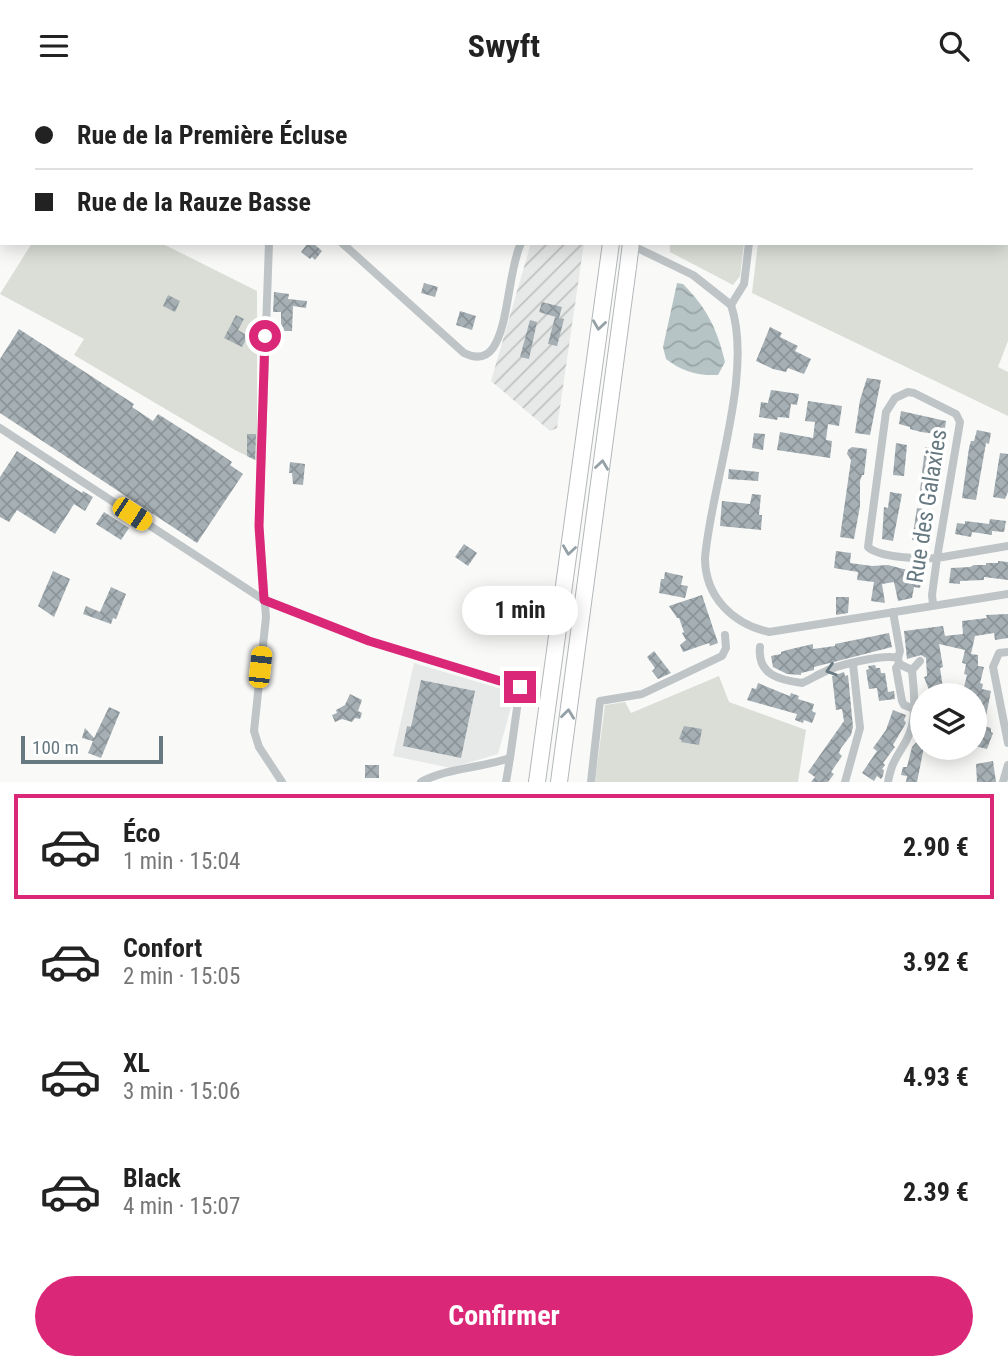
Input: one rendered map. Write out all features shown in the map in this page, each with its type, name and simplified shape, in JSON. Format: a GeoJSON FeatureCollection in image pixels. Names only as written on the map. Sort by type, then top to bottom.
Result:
{"type":"FeatureCollection","features":[{"type":"Feature","properties":{"kind":"highway"},"geometry":{"type":"LineString","coordinates":[[559,782],[629,245]]}},
{"type":"Feature","properties":{"kind":"highway"},"geometry":{"type":"LineString","coordinates":[[537,782],[610,250]]}},
{"type":"Feature","properties":{"kind":"street"},"geometry":{"type":"LineString","coordinates":[[269,245],[260,514],[266,617],[254,731],[259,747],[282,782]]}},
{"type":"Feature","properties":{"kind":"street"},"geometry":{"type":"LineString","coordinates":[[344,245],[464,353],[473,357],[482,356],[493,348],[521,245]]}},
{"type":"Feature","properties":{"kind":"street"},"geometry":{"type":"LineString","coordinates":[[633,245],[693,275],[731,305],[737,330],[737,367],[708,532],[705,569],[712,591],[723,608],[738,621],[754,629],[769,632],[1008,594]]}},
{"type":"Feature","properties":{"kind":"street"},"geometry":{"type":"LineString","coordinates":[[731,305],[744,285],[749,245]]}},
{"type":"Feature","properties":{"kind":"street","name":"Rue des Galaxies"},"geometry":{"type":"LineString","coordinates":[[933,604],[937,558],[960,422],[956,414],[908,392],[895,398],[889,405],[867,542],[872,551],[879,554],[937,558]]}},
{"type":"Feature","properties":{"kind":"street"},"geometry":{"type":"LineString","coordinates":[[0,428],[264,600],[369,641],[520,687],[506,782]]}},
{"type":"Feature","properties":{"kind":"street"},"geometry":{"type":"LineString","coordinates":[[937,558],[1008,546]]}},
{"type":"Feature","properties":{"kind":"street"},"geometry":{"type":"LineString","coordinates":[[893,612],[900,651],[896,668],[902,702],[910,707]]}},
{"type":"Feature","properties":{"kind":"street"},"geometry":{"type":"LineString","coordinates":[[591,782],[600,701],[642,694],[722,656],[726,648],[725,635]]}},
{"type":"Feature","properties":{"kind":"street"},"geometry":{"type":"LineString","coordinates":[[760,647],[759,656],[765,671],[788,681],[802,683],[823,672],[891,656],[912,670]]}},
{"type":"Feature","properties":{"kind":"street"},"geometry":{"type":"LineString","coordinates":[[1008,652],[999,653],[993,667],[1008,743]]}},
{"type":"Feature","properties":{"kind":"street"},"geometry":{"type":"LineString","coordinates":[[913,683],[912,670],[920,661]]}},
{"type":"Feature","properties":{"kind":"street"},"geometry":{"type":"LineString","coordinates":[[845,782],[860,728],[853,664]]}},
{"type":"Feature","properties":{"kind":"street"},"geometry":{"type":"LineString","coordinates":[[888,782],[891,762],[907,739],[910,726]]}},
{"type":"Feature","properties":{"kind":"street"},"geometry":{"type":"LineString","coordinates":[[421,782],[439,774],[487,766],[510,758]]}},
{"type":"Feature","properties":{"kind":"street"},"geometry":{"type":"LineString","coordinates":[[1003,782],[1008,765]]}},
{"type":"Feature","properties":{"kind":"shaded area"},"geometry":{"type":"Polygon","coordinates":[[[31,245],[165,245],[257,291],[257,461],[74,355],[84,339],[0,294],[31,245]]]}},
{"type":"Feature","properties":{"kind":"shaded area"},"geometry":{"type":"Polygon","coordinates":[[[530,245],[584,245],[557,428],[550,431],[491,381],[530,245]]]}},
{"type":"Feature","properties":{"kind":"shaded area"},"geometry":{"type":"Polygon","coordinates":[[[670,245],[744,245],[740,276],[733,285],[670,252],[670,245]]]}},
{"type":"Feature","properties":{"kind":"shaded area"},"geometry":{"type":"Polygon","coordinates":[[[758,245],[1008,245],[1008,341],[998,367],[1008,372],[1008,416],[752,293],[758,245]]]}},
{"type":"Feature","properties":{"kind":"shaded area"},"geometry":{"type":"Polygon","coordinates":[[[414,663],[515,693],[498,754],[451,768],[393,756],[414,663]]]}},
{"type":"Feature","properties":{"kind":"shaded area"},"geometry":{"type":"Polygon","coordinates":[[[719,676],[729,702],[806,730],[798,782],[595,782],[605,705],[625,702],[631,713],[719,676]]]}},
{"type":"Feature","properties":{"kind":"water"},"geometry":{"type":"Polygon","coordinates":[[[677,283],[683,284],[699,302],[715,329],[725,362],[718,375],[690,372],[666,359],[663,347],[677,283]]]}},
{"type":"Feature","properties":{"kind":"building"},"geometry":{"type":"Polygon","coordinates":[[[306,245],[315,245],[322,251],[315,260],[301,252],[306,245]]]}},
{"type":"Feature","properties":{"kind":"building"},"geometry":{"type":"Polygon","coordinates":[[[424,283],[438,287],[435,297],[421,293],[424,283]]]}},
{"type":"Feature","properties":{"kind":"building"},"geometry":{"type":"Polygon","coordinates":[[[274,292],[289,294],[288,299],[307,301],[306,308],[293,306],[292,331],[281,331],[281,312],[273,312],[274,292]]]}},
{"type":"Feature","properties":{"kind":"building"},"geometry":{"type":"Polygon","coordinates":[[[168,295],[180,301],[175,312],[163,306],[168,295]]]}},
{"type":"Feature","properties":{"kind":"building"},"geometry":{"type":"Polygon","coordinates":[[[542,302],[562,307],[559,318],[539,312],[542,302]]]}},
{"type":"Feature","properties":{"kind":"building"},"geometry":{"type":"Polygon","coordinates":[[[460,311],[476,316],[472,330],[456,325],[460,311]]]}},
{"type":"Feature","properties":{"kind":"building"},"geometry":{"type":"Polygon","coordinates":[[[236,315],[244,319],[238,330],[248,336],[242,347],[224,338],[236,315]]]}},
{"type":"Feature","properties":{"kind":"building"},"geometry":{"type":"Polygon","coordinates":[[[555,317],[564,319],[557,346],[548,344],[555,317]]]}},
{"type":"Feature","properties":{"kind":"building"},"geometry":{"type":"Polygon","coordinates":[[[530,320],[537,322],[529,359],[520,357],[530,320]]]}},
{"type":"Feature","properties":{"kind":"building"},"geometry":{"type":"Polygon","coordinates":[[[770,327],[782,333],[780,337],[798,346],[795,351],[811,359],[804,374],[788,368],[786,372],[773,369],[756,361],[770,327]]]}},
{"type":"Feature","properties":{"kind":"building"},"geometry":{"type":"Polygon","coordinates":[[[19,329],[134,404],[132,407],[153,421],[158,414],[210,447],[232,462],[230,465],[243,474],[197,543],[0,413],[0,359],[19,329]]]}},
{"type":"Feature","properties":{"kind":"building"},"geometry":{"type":"Polygon","coordinates":[[[867,378],[881,380],[870,435],[855,433],[860,400],[867,378]]]}},
{"type":"Feature","properties":{"kind":"building"},"geometry":{"type":"Polygon","coordinates":[[[771,390],[799,394],[797,405],[791,404],[789,418],[778,417],[777,420],[759,417],[761,402],[768,403],[771,390]]]}},
{"type":"Feature","properties":{"kind":"building"},"geometry":{"type":"Polygon","coordinates":[[[808,401],[842,406],[839,426],[828,424],[826,440],[832,441],[830,458],[777,450],[780,432],[813,438],[815,422],[805,421],[808,401]]]}},
{"type":"Feature","properties":{"kind":"building"},"geometry":{"type":"Polygon","coordinates":[[[901,411],[946,421],[944,435],[921,432],[899,424],[901,411]]]}},
{"type":"Feature","properties":{"kind":"building"},"geometry":{"type":"Polygon","coordinates":[[[977,430],[991,433],[989,444],[986,443],[976,500],[962,498],[969,448],[977,430]]]}},
{"type":"Feature","properties":{"kind":"building"},"geometry":{"type":"Polygon","coordinates":[[[754,433],[765,434],[763,450],[752,448],[754,433]]]}},
{"type":"Feature","properties":{"kind":"building"},"geometry":{"type":"Polygon","coordinates":[[[247,434],[256,434],[255,460],[247,456],[247,434]]]}},
{"type":"Feature","properties":{"kind":"building"},"geometry":{"type":"Polygon","coordinates":[[[896,443],[907,445],[904,476],[893,475],[896,443]]]}},
{"type":"Feature","properties":{"kind":"building"},"geometry":{"type":"Polygon","coordinates":[[[852,447],[867,449],[864,475],[860,481],[860,506],[854,539],[840,537],[851,460],[847,454],[852,447]]]}},
{"type":"Feature","properties":{"kind":"building"},"geometry":{"type":"Polygon","coordinates":[[[925,447],[940,449],[936,487],[933,487],[932,494],[920,491],[925,447]]]}},
{"type":"Feature","properties":{"kind":"building"},"geometry":{"type":"Polygon","coordinates":[[[17,451],[82,493],[83,491],[93,497],[85,511],[74,504],[55,534],[17,510],[9,522],[0,517],[0,477],[17,451]]]}},
{"type":"Feature","properties":{"kind":"building"},"geometry":{"type":"Polygon","coordinates":[[[1000,453],[1008,454],[1008,492],[1005,499],[993,497],[1000,453]]]}},
{"type":"Feature","properties":{"kind":"building"},"geometry":{"type":"Polygon","coordinates":[[[290,462],[305,464],[303,485],[293,484],[292,473],[289,473],[290,462]]]}},
{"type":"Feature","properties":{"kind":"building"},"geometry":{"type":"Polygon","coordinates":[[[729,469],[759,472],[758,481],[728,479],[729,469]]]}},
{"type":"Feature","properties":{"kind":"building"},"geometry":{"type":"Polygon","coordinates":[[[890,492],[902,494],[893,541],[882,539],[884,507],[888,508],[890,492]]]}},
{"type":"Feature","properties":{"kind":"building"},"geometry":{"type":"Polygon","coordinates":[[[752,494],[761,495],[761,530],[720,526],[722,501],[750,504],[752,494]]]}},
{"type":"Feature","properties":{"kind":"building"},"geometry":{"type":"Polygon","coordinates":[[[917,508],[929,510],[931,516],[926,542],[912,540],[917,508]]]}},
{"type":"Feature","properties":{"kind":"building"},"geometry":{"type":"Polygon","coordinates":[[[104,512],[129,528],[121,540],[96,524],[104,512]]]}},
{"type":"Feature","properties":{"kind":"building"},"geometry":{"type":"Polygon","coordinates":[[[990,519],[1006,521],[1004,532],[992,531],[992,535],[972,532],[971,537],[955,534],[957,523],[965,524],[965,521],[989,524],[990,519]]]}},
{"type":"Feature","properties":{"kind":"building"},"geometry":{"type":"Polygon","coordinates":[[[464,544],[477,553],[468,566],[455,557],[464,544]]]}},
{"type":"Feature","properties":{"kind":"building"},"geometry":{"type":"Polygon","coordinates":[[[836,551],[851,553],[850,563],[888,565],[923,574],[920,588],[914,587],[912,598],[898,601],[894,582],[882,584],[885,603],[871,601],[874,582],[857,580],[858,572],[834,568],[836,551]]]}},
{"type":"Feature","properties":{"kind":"building"},"geometry":{"type":"Polygon","coordinates":[[[998,561],[1008,562],[1008,580],[984,577],[984,580],[949,583],[951,568],[986,565],[998,561]]]}},
{"type":"Feature","properties":{"kind":"building"},"geometry":{"type":"Polygon","coordinates":[[[53,571],[70,579],[54,617],[38,606],[53,571]]]}},
{"type":"Feature","properties":{"kind":"building"},"geometry":{"type":"Polygon","coordinates":[[[665,572],[683,576],[681,585],[688,586],[685,598],[659,593],[665,572]]]}},
{"type":"Feature","properties":{"kind":"building"},"geometry":{"type":"Polygon","coordinates":[[[111,587],[126,594],[116,619],[113,618],[111,624],[83,614],[86,606],[100,612],[111,587]]]}},
{"type":"Feature","properties":{"kind":"building"},"geometry":{"type":"Polygon","coordinates":[[[702,595],[718,643],[710,646],[709,643],[683,652],[680,645],[686,640],[682,633],[684,632],[679,618],[669,606],[702,595]]]}},
{"type":"Feature","properties":{"kind":"building"},"geometry":{"type":"Polygon","coordinates":[[[836,597],[849,597],[848,613],[836,615],[836,597]]]}},
{"type":"Feature","properties":{"kind":"building"},"geometry":{"type":"Polygon","coordinates":[[[1008,614],[1008,638],[995,640],[994,633],[975,636],[971,654],[978,655],[978,666],[984,667],[980,683],[965,683],[966,664],[962,663],[965,650],[939,644],[942,683],[926,683],[924,677],[927,676],[926,658],[921,655],[907,659],[904,631],[943,626],[945,636],[963,634],[962,621],[987,618],[986,615],[1008,614]]]}},
{"type":"Feature","properties":{"kind":"building"},"geometry":{"type":"Polygon","coordinates":[[[889,633],[892,647],[814,667],[814,670],[801,675],[787,674],[773,667],[771,656],[787,650],[813,644],[813,649],[835,646],[889,633]]]}},
{"type":"Feature","properties":{"kind":"building"},"geometry":{"type":"Polygon","coordinates":[[[654,651],[671,673],[658,679],[652,671],[655,668],[647,657],[654,651]]]}},
{"type":"Feature","properties":{"kind":"building"},"geometry":{"type":"Polygon","coordinates":[[[875,665],[880,668],[881,673],[885,673],[888,692],[894,691],[895,699],[879,701],[877,688],[869,689],[866,670],[869,669],[868,666],[875,665]]]}},
{"type":"Feature","properties":{"kind":"building"},"geometry":{"type":"Polygon","coordinates":[[[844,672],[845,676],[848,675],[853,727],[851,735],[841,748],[839,753],[842,756],[828,782],[811,782],[815,777],[808,772],[844,721],[842,709],[836,710],[832,676],[844,672]]]}},
{"type":"Feature","properties":{"kind":"building"},"geometry":{"type":"Polygon","coordinates":[[[421,680],[475,691],[461,758],[403,746],[407,726],[411,727],[421,680]]]}},
{"type":"Feature","properties":{"kind":"building"},"geometry":{"type":"Polygon","coordinates":[[[758,683],[790,696],[791,693],[799,696],[798,699],[814,704],[812,711],[816,713],[812,723],[795,720],[797,714],[747,700],[752,688],[756,689],[758,683]]]}},
{"type":"Feature","properties":{"kind":"building"},"geometry":{"type":"Polygon","coordinates":[[[987,690],[991,691],[987,711],[987,690]]]}},
{"type":"Feature","properties":{"kind":"building"},"geometry":{"type":"Polygon","coordinates":[[[350,694],[362,700],[358,711],[362,713],[360,719],[355,718],[352,722],[342,719],[335,722],[332,715],[345,705],[350,694]]]}},
{"type":"Feature","properties":{"kind":"building"},"geometry":{"type":"Polygon","coordinates":[[[109,707],[120,712],[101,758],[88,753],[93,741],[82,738],[85,728],[94,738],[109,707]]]}},
{"type":"Feature","properties":{"kind":"building"},"geometry":{"type":"Polygon","coordinates":[[[893,710],[906,715],[906,723],[893,745],[895,747],[883,763],[883,776],[881,779],[877,776],[874,781],[862,773],[877,751],[873,748],[886,730],[893,710]]]}},
{"type":"Feature","properties":{"kind":"building"},"geometry":{"type":"Polygon","coordinates":[[[684,726],[702,729],[699,745],[681,742],[679,739],[684,726]]]}},
{"type":"Feature","properties":{"kind":"building"},"geometry":{"type":"Polygon","coordinates":[[[987,727],[993,733],[987,749],[987,727]]]}},
{"type":"Feature","properties":{"kind":"building"},"geometry":{"type":"Polygon","coordinates":[[[910,755],[910,760],[921,760],[917,782],[906,782],[907,776],[901,775],[903,767],[907,767],[910,755]]]}},
{"type":"Feature","properties":{"kind":"building"},"geometry":{"type":"Polygon","coordinates":[[[993,761],[996,782],[977,782],[976,764],[993,761]]]}},
{"type":"Feature","properties":{"kind":"building"},"geometry":{"type":"Polygon","coordinates":[[[365,765],[379,765],[379,778],[365,778],[365,765]]]}},
{"type":"Feature","properties":{"kind":"route"},"geometry":{"type":"LineString","coordinates":[[265,336],[259,526],[264,600],[369,641],[520,687]]}}]}
